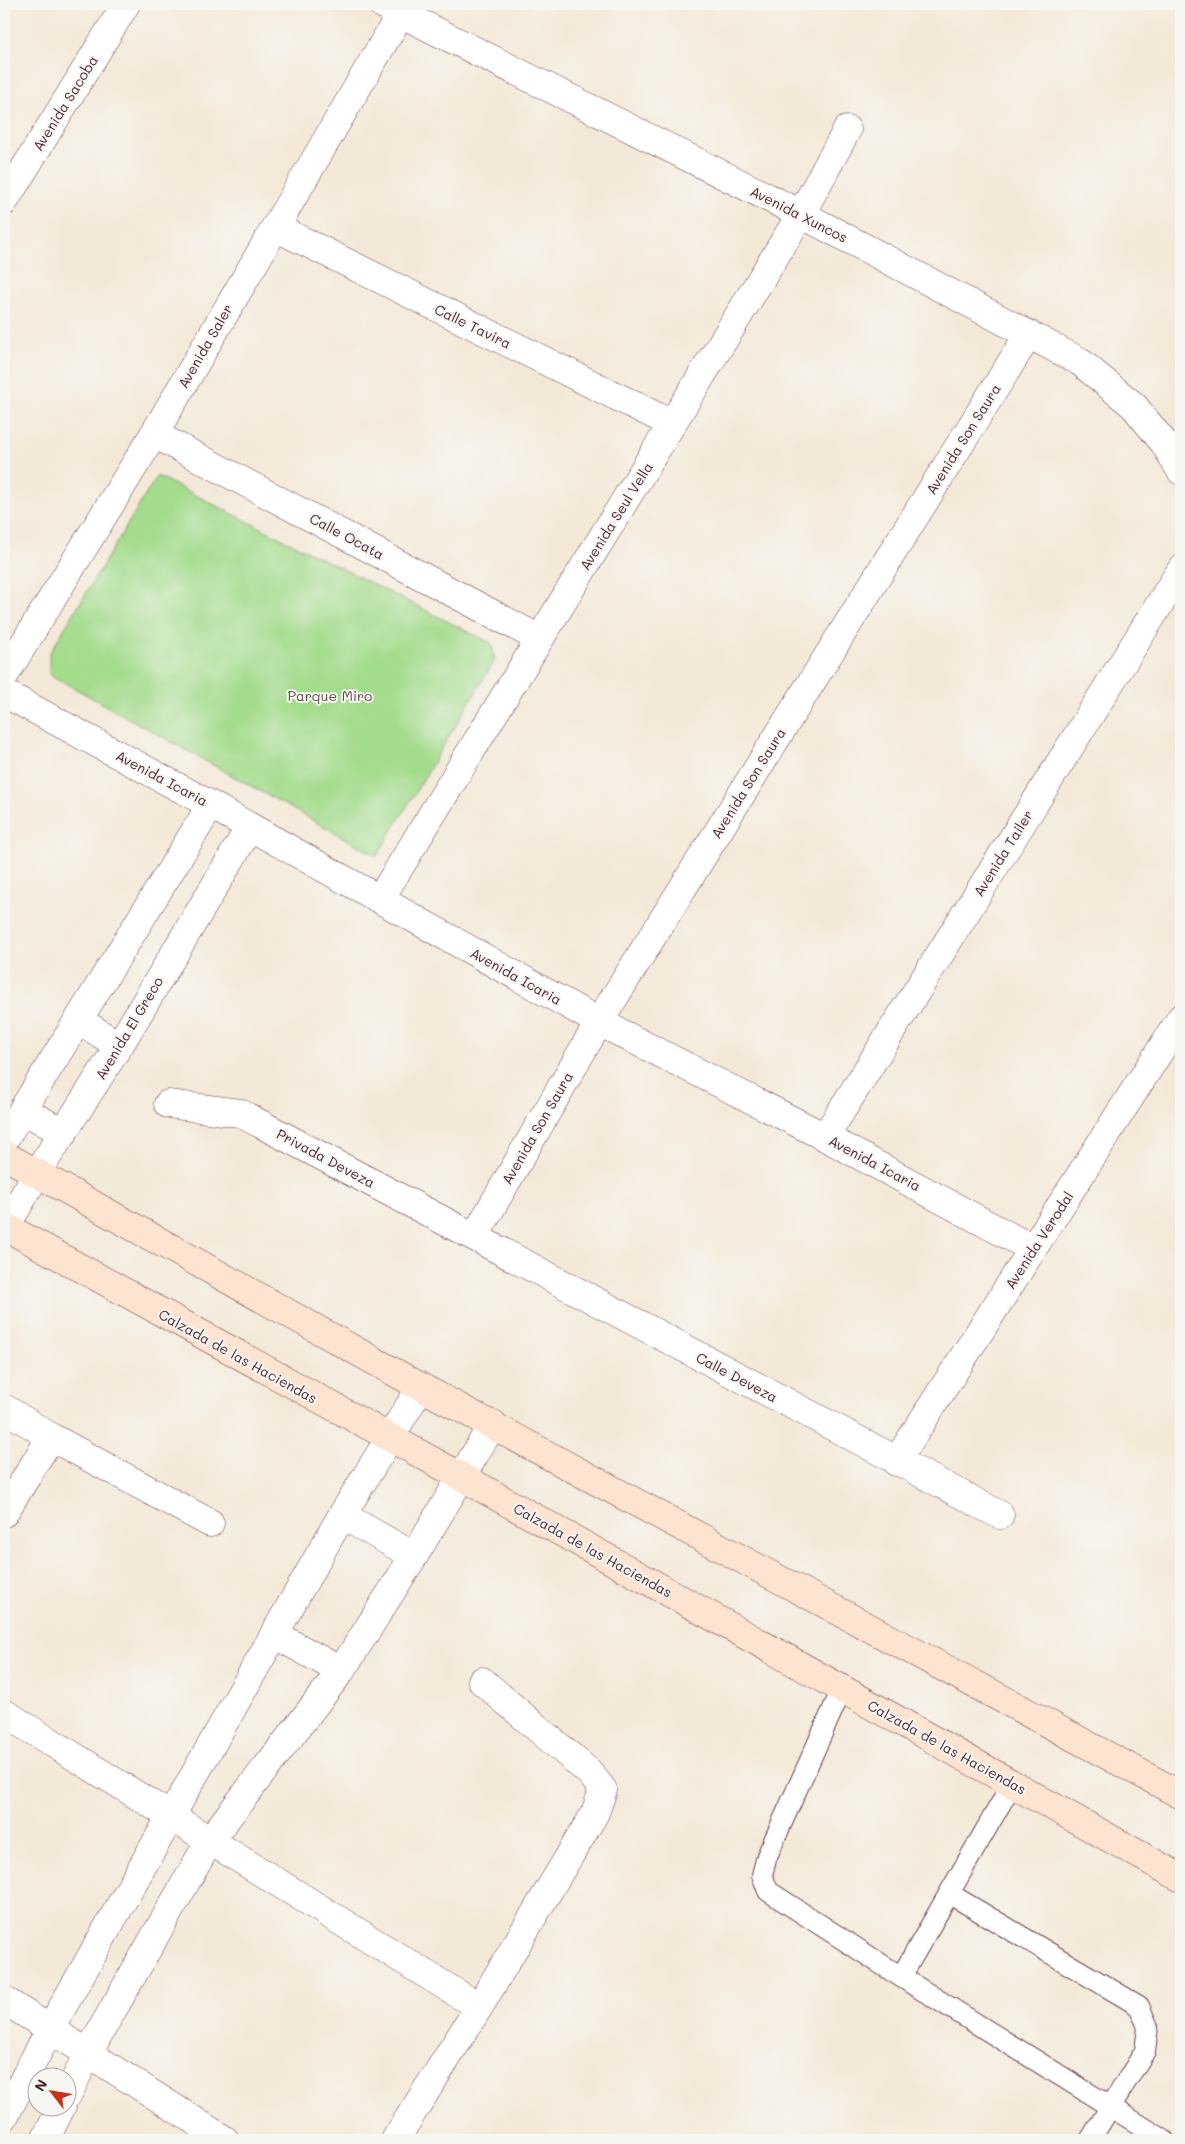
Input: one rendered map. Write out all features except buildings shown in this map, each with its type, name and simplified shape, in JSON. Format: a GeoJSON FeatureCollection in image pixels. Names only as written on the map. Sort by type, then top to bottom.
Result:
{"type":"FeatureCollection","features":[{"type":"Feature","properties":{"kind":"main road"},"geometry":{"type":"LineString","coordinates":[[4,1155],[422,1386],[1181,1795]]}},
{"type":"Feature","properties":{"kind":"main road","name":"Calzada de las Haciendas"},"geometry":{"type":"LineString","coordinates":[[5,1228],[462,1477],[1181,1878]]}},
{"type":"Feature","properties":{"kind":"street","name":"Avenida Sacoba"},"geometry":{"type":"LineString","coordinates":[[4,202],[126,4]]}},
{"type":"Feature","properties":{"kind":"street","name":"Avenida Xuncos"},"geometry":{"type":"LineString","coordinates":[[391,8],[801,214],[1080,361],[1134,406],[1164,443],[1181,471]]}},
{"type":"Feature","properties":{"kind":"street","name":"Avenida Saler"},"geometry":{"type":"LineString","coordinates":[[4,676],[154,434],[275,227],[391,8]]}},
{"type":"Feature","properties":{"kind":"street","name":"Avenida Seul Vella"},"geometry":{"type":"LineString","coordinates":[[380,899],[801,214],[847,130]]}},
{"type":"Feature","properties":{"kind":"street","name":"Calle Tavira"},"geometry":{"type":"LineString","coordinates":[[275,227],[672,424]]}},
{"type":"Feature","properties":{"kind":"street","name":"Avenida Son Saura"},"geometry":{"type":"LineString","coordinates":[[475,1236],[599,1022],[1029,334]]}},
{"type":"Feature","properties":{"kind":"street","name":"Calle Ocata"},"geometry":{"type":"LineString","coordinates":[[154,434],[540,639]]}},
{"type":"Feature","properties":{"kind":"street","name":"Avenida Tailer"},"geometry":{"type":"LineString","coordinates":[[825,1136],[1181,570]]}},
{"type":"Feature","properties":{"kind":"street","name":"Avenida Icaria"},"geometry":{"type":"LineString","coordinates":[[4,693],[211,805],[599,1022],[825,1136],[1033,1248]]}},
{"type":"Feature","properties":{"kind":"street"},"geometry":{"type":"LineString","coordinates":[[4,1140],[211,805]]}},
{"type":"Feature","properties":{"kind":"street","name":"Avenida El Greco"},"geometry":{"type":"LineString","coordinates":[[5,1228],[37,1174],[119,1046],[250,827]]}},
{"type":"Feature","properties":{"kind":"street","name":"Avenida Verodal"},"geometry":{"type":"LineString","coordinates":[[896,1462],[1181,1018]]}},
{"type":"Feature","properties":{"kind":"street"},"geometry":{"type":"LineString","coordinates":[[79,1020],[119,1046]]}},
{"type":"Feature","properties":{"kind":"street","name":"Privada Deveza"},"geometry":{"type":"LineString","coordinates":[[168,1104],[240,1113],[475,1236]]}},
{"type":"Feature","properties":{"kind":"street"},"geometry":{"type":"LineString","coordinates":[[23,1110],[64,1133]]}},
{"type":"Feature","properties":{"kind":"street","name":"Calle Deveza"},"geometry":{"type":"LineString","coordinates":[[475,1236],[896,1462],[1000,1515]]}},
{"type":"Feature","properties":{"kind":"street"},"geometry":{"type":"LineString","coordinates":[[4,2116],[50,2029],[342,1515],[422,1386]]}},
{"type":"Feature","properties":{"kind":"street"},"geometry":{"type":"LineString","coordinates":[[4,1408],[51,1437],[210,1523]]}},
{"type":"Feature","properties":{"kind":"street"},"geometry":{"type":"LineString","coordinates":[[78,2074],[210,1840],[341,1671],[414,1556],[493,1424]]}},
{"type":"Feature","properties":{"kind":"street"},"geometry":{"type":"LineString","coordinates":[[4,1513],[51,1437]]}},
{"type":"Feature","properties":{"kind":"street"},"geometry":{"type":"LineString","coordinates":[[342,1515],[414,1556]]}},
{"type":"Feature","properties":{"kind":"street"},"geometry":{"type":"LineString","coordinates":[[274,1634],[341,1671]]}},
{"type":"Feature","properties":{"kind":"street"},"geometry":{"type":"LineString","coordinates":[[395,2140],[479,2007],[595,1814],[603,1790],[590,1773],[482,1681]]}},
{"type":"Feature","properties":{"kind":"street"},"geometry":{"type":"LineString","coordinates":[[4,1713],[479,2007]]}},
{"type":"Feature","properties":{"kind":"street"},"geometry":{"type":"LineString","coordinates":[[4,2000],[225,2140]]}},
{"type":"Feature","properties":{"kind":"street"},"geometry":{"type":"LineString","coordinates":[[45,2140],[57,2116]]}},
{"type":"Feature","properties":{"kind":"lane"},"geometry":{"type":"LineString","coordinates":[[842,1689],[767,1856],[762,1875],[768,1891],[901,1978],[1164,2140]]}},
{"type":"Feature","properties":{"kind":"lane"},"geometry":{"type":"LineString","coordinates":[[901,1978],[1012,1784]]}},
{"type":"Feature","properties":{"kind":"lane"},"geometry":{"type":"LineString","coordinates":[[950,1894],[1139,2006],[1148,2027],[1144,2051],[1090,2140]]}},
{"type":"Feature","properties":{"kind":"green space","name":"Parque Miro"},"geometry":{"type":"Polygon","coordinates":[[[157,476],[491,643],[495,660],[377,856],[49,674],[49,654],[157,476]]]}}]}
